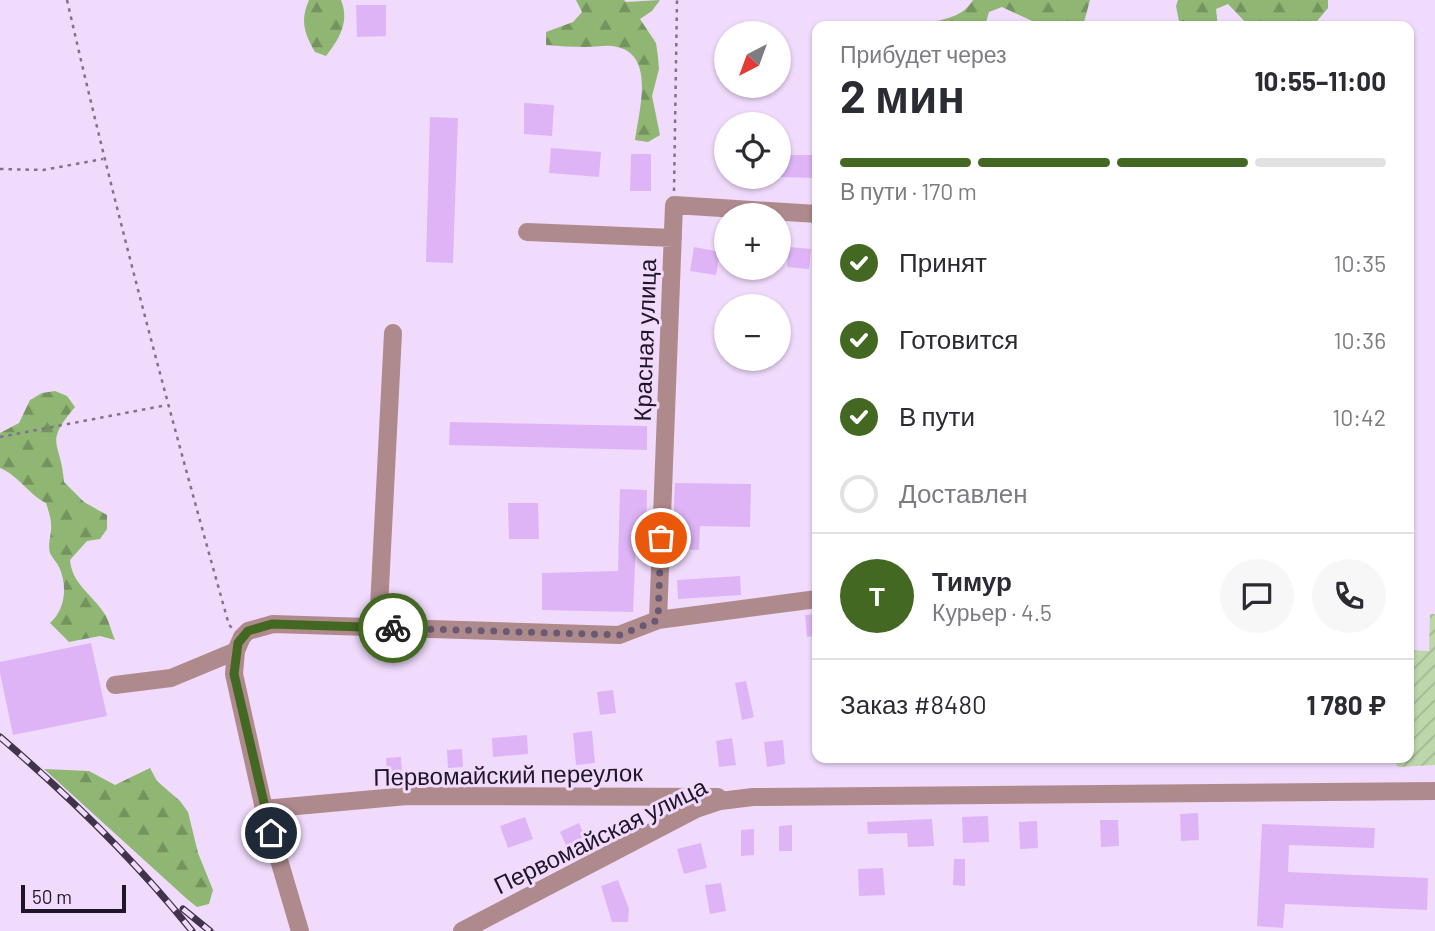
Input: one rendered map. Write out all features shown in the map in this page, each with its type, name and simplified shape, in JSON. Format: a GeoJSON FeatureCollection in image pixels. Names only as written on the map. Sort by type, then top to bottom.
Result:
{"type":"FeatureCollection","features":[{"type":"Feature","properties":{"kind":"street"},"geometry":{"type":"LineString","coordinates":[[674,205],[812,214]]}},
{"type":"Feature","properties":{"kind":"street","name":"Красная улица"},"geometry":{"type":"LineString","coordinates":[[658,620],[674,205]]}},
{"type":"Feature","properties":{"kind":"street"},"geometry":{"type":"LineString","coordinates":[[527,232],[673,238]]}},
{"type":"Feature","properties":{"kind":"street"},"geometry":{"type":"LineString","coordinates":[[378,627],[393,333]]}},
{"type":"Feature","properties":{"kind":"street"},"geometry":{"type":"LineString","coordinates":[[300,931],[264,809],[234,674],[239,644],[248,631],[272,624],[620,635],[658,620],[812,600]]}},
{"type":"Feature","properties":{"kind":"street"},"geometry":{"type":"LineString","coordinates":[[116,685],[171,678],[239,644]]}},
{"type":"Feature","properties":{"kind":"street","name":"Первомайская улица"},"geometry":{"type":"LineString","coordinates":[[462,931],[696,810],[720,802],[753,797],[1435,791]]}},
{"type":"Feature","properties":{"kind":"street","name":"Первомайский переулок"},"geometry":{"type":"LineString","coordinates":[[264,809],[407,796],[753,797]]}},
{"type":"Feature","properties":{"kind":"path"},"geometry":{"type":"LineString","coordinates":[[67,0],[103,159],[167,405],[229,625],[239,644]]}},
{"type":"Feature","properties":{"kind":"path"},"geometry":{"type":"LineString","coordinates":[[674,205],[677,0]]}},
{"type":"Feature","properties":{"kind":"path"},"geometry":{"type":"LineString","coordinates":[[0,169],[43,170],[103,159]]}},
{"type":"Feature","properties":{"kind":"path"},"geometry":{"type":"LineString","coordinates":[[0,437],[167,405]]}},
{"type":"Feature","properties":{"kind":"green space"},"geometry":{"type":"Polygon","coordinates":[[[309,0],[341,0],[344,23],[326,56],[315,52],[308,39],[304,20],[309,0]]]}},
{"type":"Feature","properties":{"kind":"green space"},"geometry":{"type":"Polygon","coordinates":[[[576,0],[660,0],[652,11],[640,19],[656,43],[659,69],[652,96],[660,135],[648,142],[635,140],[642,84],[635,59],[626,50],[612,46],[546,45],[546,32],[573,22],[582,12],[576,0]]]}},
{"type":"Feature","properties":{"kind":"green space"},"geometry":{"type":"Polygon","coordinates":[[[973,0],[1090,0],[1084,21],[1032,21],[1002,7],[989,12],[986,21],[937,21],[956,15],[973,0]]]}},
{"type":"Feature","properties":{"kind":"green space"},"geometry":{"type":"Polygon","coordinates":[[[1178,0],[1328,0],[1328,8],[1317,21],[1244,21],[1228,4],[1216,9],[1217,21],[1179,21],[1176,6],[1178,0]]]}},
{"type":"Feature","properties":{"kind":"green space"},"geometry":{"type":"Polygon","coordinates":[[[55,391],[67,396],[75,407],[65,419],[57,436],[64,482],[84,502],[107,515],[107,529],[100,539],[87,541],[70,560],[74,576],[106,616],[115,640],[100,636],[69,642],[50,623],[62,605],[64,582],[50,553],[51,524],[47,506],[12,475],[0,468],[0,433],[19,423],[30,400],[42,393],[55,391]]]}},
{"type":"Feature","properties":{"kind":"green space"},"geometry":{"type":"Polygon","coordinates":[[[1430,614],[1435,614],[1435,765],[1398,767],[1396,763],[1414,763],[1414,650],[1429,651],[1430,614]]]}},
{"type":"Feature","properties":{"kind":"green space"},"geometry":{"type":"Polygon","coordinates":[[[150,768],[157,781],[180,801],[188,812],[198,853],[213,890],[209,904],[197,907],[187,899],[44,769],[89,771],[115,785],[150,768]]]}},
{"type":"Feature","properties":{"kind":"building"},"geometry":{"type":"Polygon","coordinates":[[[356,5],[386,5],[386,36],[357,37],[356,5]]]}},
{"type":"Feature","properties":{"kind":"building"},"geometry":{"type":"Polygon","coordinates":[[[524,103],[554,105],[552,136],[524,134],[524,103]]]}},
{"type":"Feature","properties":{"kind":"building"},"geometry":{"type":"Polygon","coordinates":[[[430,117],[458,118],[453,263],[426,262],[430,117]]]}},
{"type":"Feature","properties":{"kind":"building"},"geometry":{"type":"Polygon","coordinates":[[[551,148],[601,152],[599,177],[549,173],[551,148]]]}},
{"type":"Feature","properties":{"kind":"building"},"geometry":{"type":"Polygon","coordinates":[[[631,154],[651,154],[651,191],[630,191],[631,154]]]}},
{"type":"Feature","properties":{"kind":"building"},"geometry":{"type":"Polygon","coordinates":[[[791,155],[812,155],[812,178],[791,177],[791,155]]]}},
{"type":"Feature","properties":{"kind":"building"},"geometry":{"type":"Polygon","coordinates":[[[694,247],[714,251],[714,275],[690,271],[694,247]]]}},
{"type":"Feature","properties":{"kind":"building"},"geometry":{"type":"Polygon","coordinates":[[[791,247],[811,249],[809,269],[791,267],[791,247]]]}},
{"type":"Feature","properties":{"kind":"building"},"geometry":{"type":"Polygon","coordinates":[[[450,422],[647,426],[647,450],[449,445],[450,422]]]}},
{"type":"Feature","properties":{"kind":"building"},"geometry":{"type":"Polygon","coordinates":[[[675,483],[751,484],[750,527],[700,526],[699,550],[672,549],[675,483]]]}},
{"type":"Feature","properties":{"kind":"building"},"geometry":{"type":"Polygon","coordinates":[[[620,489],[647,490],[646,541],[636,541],[633,612],[542,610],[542,573],[618,571],[620,489]]]}},
{"type":"Feature","properties":{"kind":"building"},"geometry":{"type":"Polygon","coordinates":[[[508,503],[538,503],[539,539],[509,539],[508,503]]]}},
{"type":"Feature","properties":{"kind":"building"},"geometry":{"type":"Polygon","coordinates":[[[740,576],[741,595],[678,599],[677,580],[740,576]]]}},
{"type":"Feature","properties":{"kind":"building"},"geometry":{"type":"Polygon","coordinates":[[[812,614],[812,636],[807,637],[805,615],[812,614]]]}},
{"type":"Feature","properties":{"kind":"building"},"geometry":{"type":"Polygon","coordinates":[[[91,643],[107,716],[13,735],[0,662],[91,643]]]}},
{"type":"Feature","properties":{"kind":"building"},"geometry":{"type":"Polygon","coordinates":[[[746,681],[754,717],[742,720],[735,683],[746,681]]]}},
{"type":"Feature","properties":{"kind":"building"},"geometry":{"type":"Polygon","coordinates":[[[613,690],[616,713],[600,715],[597,692],[613,690]]]}},
{"type":"Feature","properties":{"kind":"building"},"geometry":{"type":"Polygon","coordinates":[[[592,731],[595,763],[576,765],[573,733],[592,731]]]}},
{"type":"Feature","properties":{"kind":"building"},"geometry":{"type":"Polygon","coordinates":[[[527,735],[528,754],[493,757],[492,738],[527,735]]]}},
{"type":"Feature","properties":{"kind":"building"},"geometry":{"type":"Polygon","coordinates":[[[732,738],[736,765],[719,767],[716,741],[732,738]]]}},
{"type":"Feature","properties":{"kind":"building"},"geometry":{"type":"Polygon","coordinates":[[[783,740],[785,764],[767,767],[764,742],[783,740]]]}},
{"type":"Feature","properties":{"kind":"building"},"geometry":{"type":"Polygon","coordinates":[[[462,749],[463,767],[448,768],[447,750],[462,749]]]}},
{"type":"Feature","properties":{"kind":"building"},"geometry":{"type":"Polygon","coordinates":[[[401,757],[402,775],[387,776],[386,758],[401,757]]]}},
{"type":"Feature","properties":{"kind":"building"},"geometry":{"type":"Polygon","coordinates":[[[1198,813],[1199,840],[1181,841],[1180,814],[1198,813]]]}},
{"type":"Feature","properties":{"kind":"building"},"geometry":{"type":"Polygon","coordinates":[[[988,816],[989,842],[963,843],[962,817],[988,816]]]}},
{"type":"Feature","properties":{"kind":"building"},"geometry":{"type":"Polygon","coordinates":[[[525,817],[533,839],[508,848],[500,826],[525,817]]]}},
{"type":"Feature","properties":{"kind":"building"},"geometry":{"type":"Polygon","coordinates":[[[932,819],[934,846],[908,847],[907,833],[868,834],[867,822],[932,819]]]}},
{"type":"Feature","properties":{"kind":"building"},"geometry":{"type":"Polygon","coordinates":[[[1100,820],[1118,820],[1119,846],[1101,847],[1100,820]]]}},
{"type":"Feature","properties":{"kind":"building"},"geometry":{"type":"Polygon","coordinates":[[[1037,821],[1038,848],[1020,849],[1019,822],[1037,821]]]}},
{"type":"Feature","properties":{"kind":"building"},"geometry":{"type":"Polygon","coordinates":[[[579,823],[590,847],[571,856],[560,832],[579,823]]]}},
{"type":"Feature","properties":{"kind":"building"},"geometry":{"type":"Polygon","coordinates":[[[1262,824],[1375,828],[1374,848],[1289,845],[1288,872],[1428,878],[1427,910],[1285,904],[1283,928],[1257,926],[1262,824]]]}},
{"type":"Feature","properties":{"kind":"building"},"geometry":{"type":"Polygon","coordinates":[[[792,825],[792,851],[779,851],[779,826],[792,825]]]}},
{"type":"Feature","properties":{"kind":"building"},"geometry":{"type":"Polygon","coordinates":[[[754,829],[754,855],[741,856],[741,830],[754,829]]]}},
{"type":"Feature","properties":{"kind":"building"},"geometry":{"type":"Polygon","coordinates":[[[701,843],[707,868],[684,874],[677,849],[701,843]]]}},
{"type":"Feature","properties":{"kind":"building"},"geometry":{"type":"Polygon","coordinates":[[[954,859],[965,859],[965,886],[953,885],[954,859]]]}},
{"type":"Feature","properties":{"kind":"building"},"geometry":{"type":"Polygon","coordinates":[[[883,868],[885,895],[859,896],[858,869],[883,868]]]}},
{"type":"Feature","properties":{"kind":"building"},"geometry":{"type":"Polygon","coordinates":[[[618,880],[629,909],[628,922],[612,922],[601,886],[618,880]]]}},
{"type":"Feature","properties":{"kind":"building"},"geometry":{"type":"Polygon","coordinates":[[[721,883],[726,911],[710,914],[705,885],[721,883]]]}},
{"type":"Feature","properties":{"kind":"railway"},"geometry":{"type":"LineString","coordinates":[[0,737],[100,830],[148,879],[192,931]]}},
{"type":"Feature","properties":{"kind":"railway"},"geometry":{"type":"LineString","coordinates":[[183,909],[210,931]]}},
{"type":"Feature","properties":{"kind":"way so far"},"geometry":{"type":"LineString","coordinates":[[393,628],[620,635],[658,620],[661,538]]}},
{"type":"Feature","properties":{"kind":"route"},"geometry":{"type":"LineString","coordinates":[[271,833],[234,674],[238,643],[248,631],[272,624],[393,628]]}}]}
